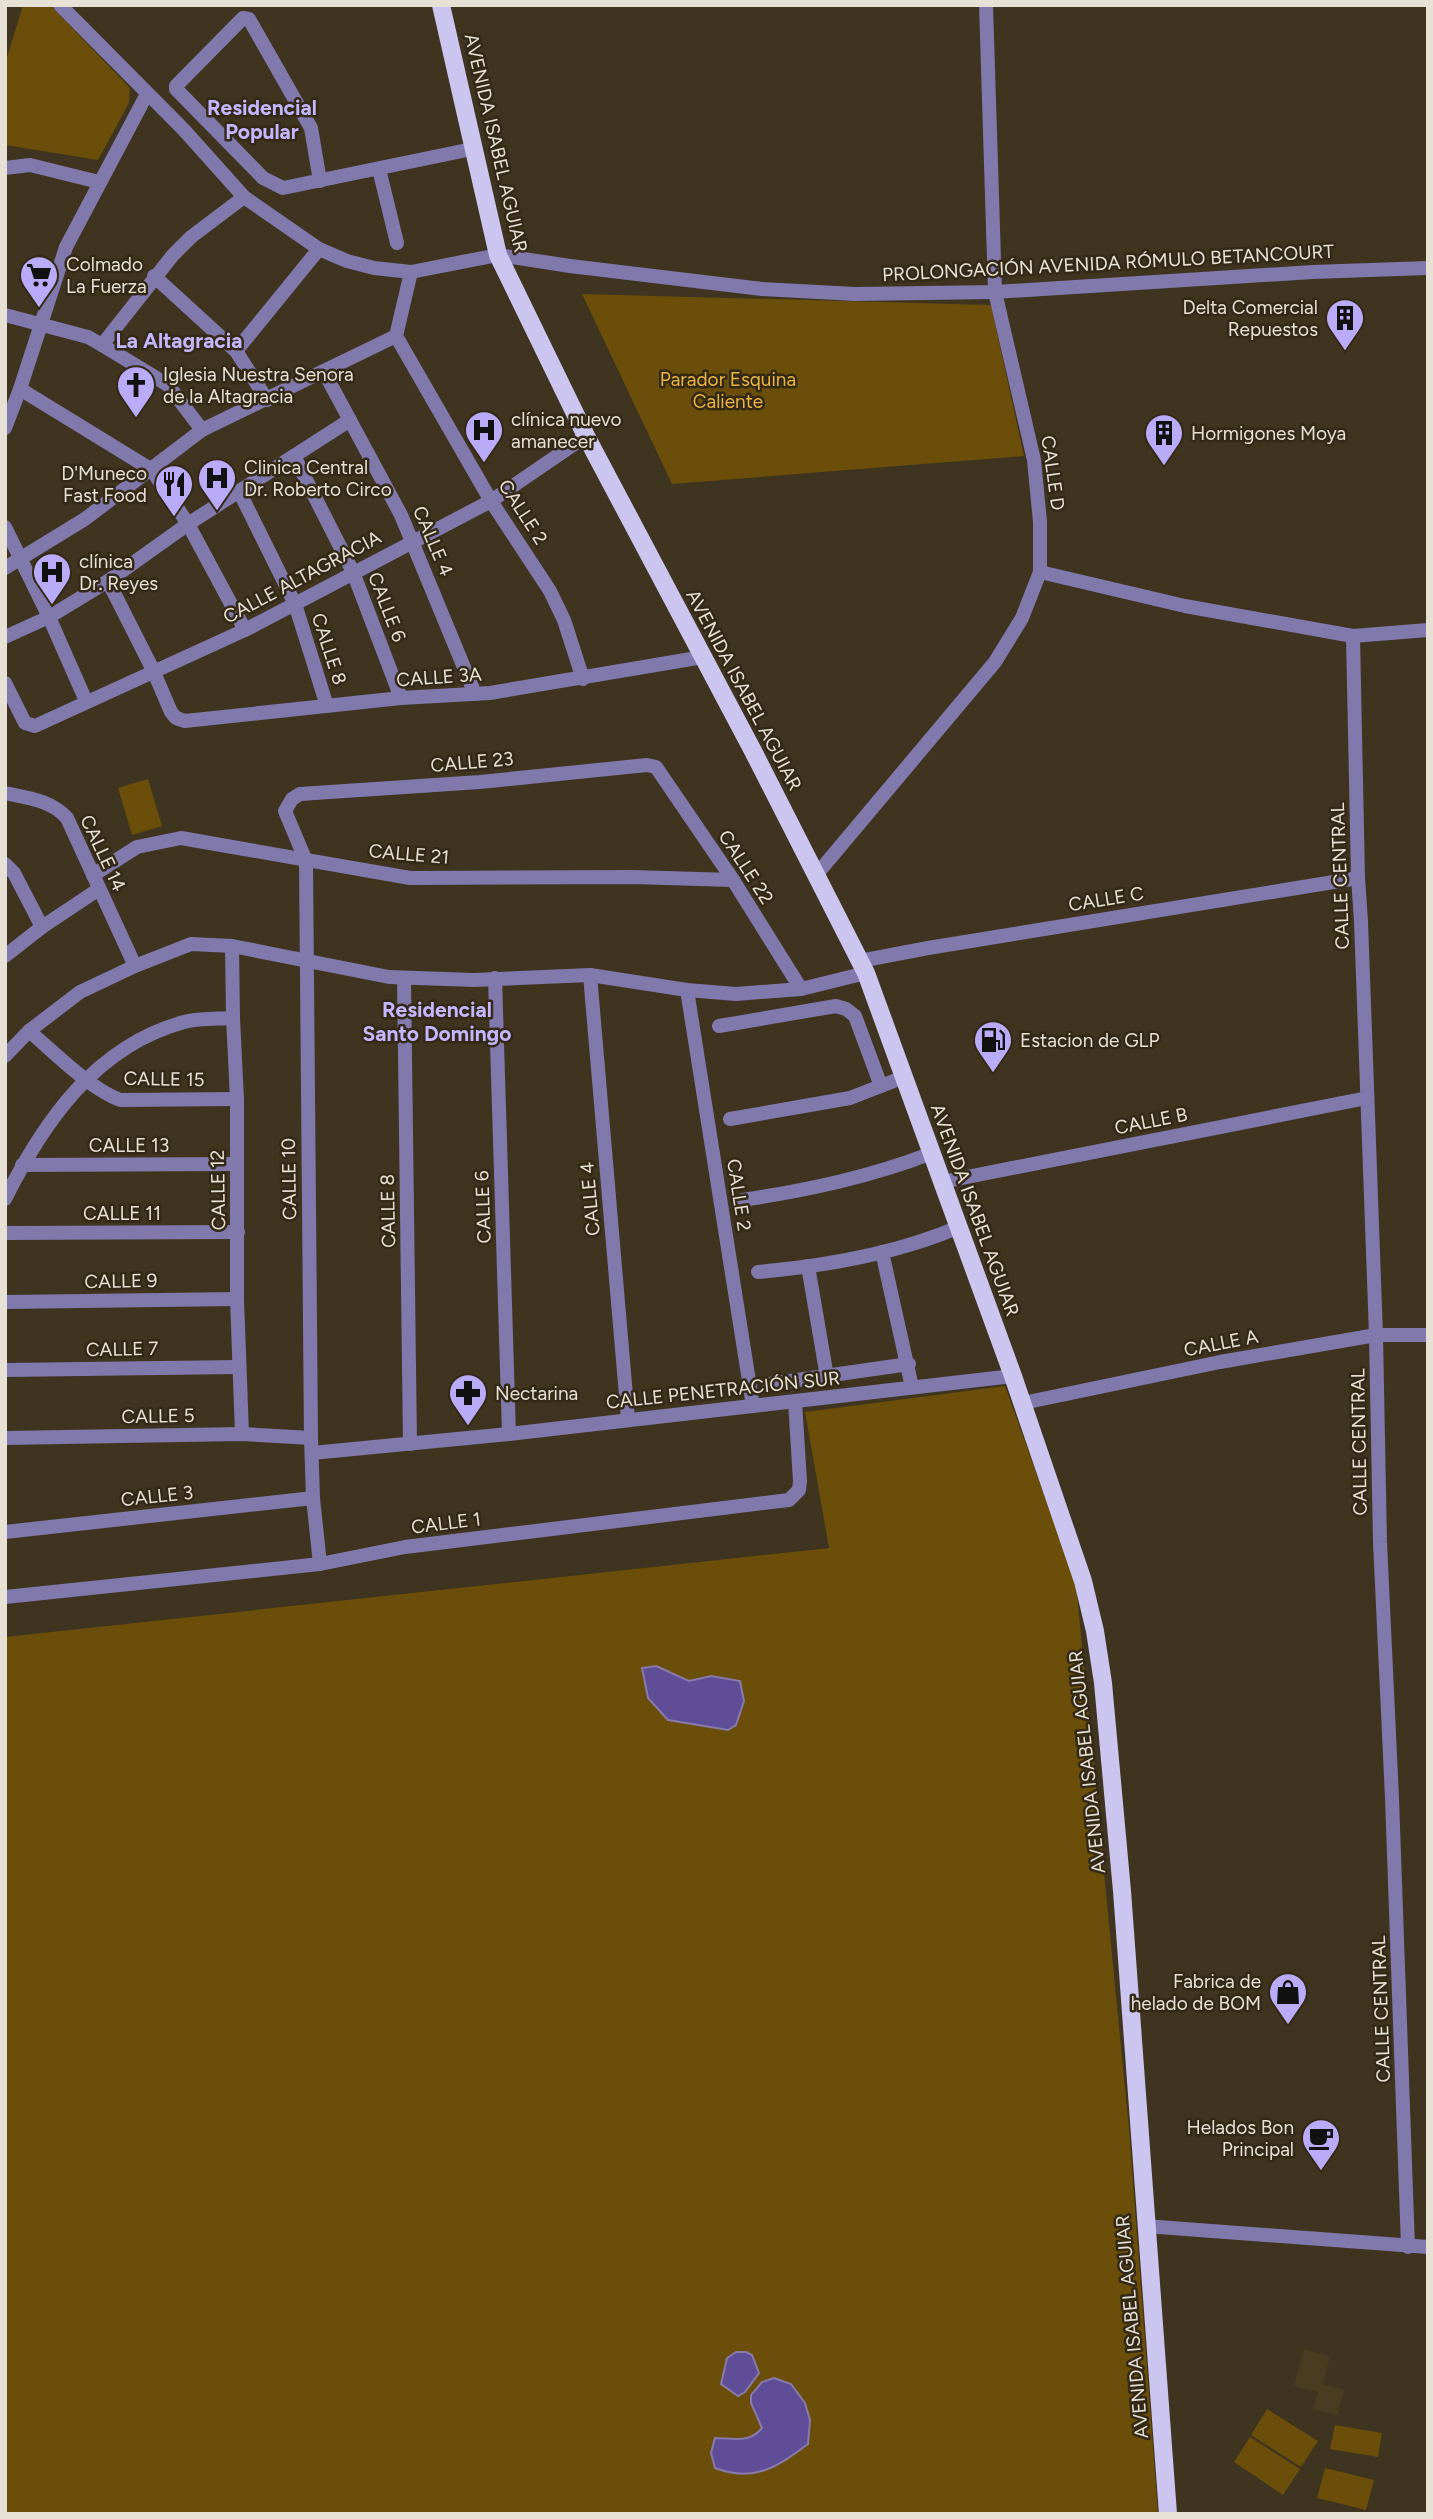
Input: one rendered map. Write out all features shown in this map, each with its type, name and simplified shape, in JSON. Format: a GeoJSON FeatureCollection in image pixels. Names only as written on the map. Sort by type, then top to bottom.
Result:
{"type":"FeatureCollection","features":[{"type":"Feature","properties":{"kind":"main road","name":"AVENIDA ISABEL AGUIAR"},"geometry":{"type":"LineString","coordinates":[[441,5],[498,255],[586,436],[817,874],[863,967],[1023,1403],[1083,1581],[1095,1631],[1103,1683],[1122,1891],[1168,2514]]}},
{"type":"Feature","properties":{"kind":"street","name":"PROLONGACIÓN AVENIDA RÓMULO BETANCOURT"},"geometry":{"type":"LineString","coordinates":[[60,5],[184,130],[244,197],[319,249],[347,261],[374,268],[411,272],[498,255],[762,289],[855,294],[995,292],[1299,273],[1428,268]]}},
{"type":"Feature","properties":{"kind":"street","name":"CALLE D"},"geometry":{"type":"LineString","coordinates":[[817,874],[995,662],[1022,618],[1040,572],[1040,522],[1034,460],[995,292],[986,5]]}},
{"type":"Feature","properties":{"kind":"street"},"geometry":{"type":"LineString","coordinates":[[320,181],[310,128],[249,19],[243,18],[176,86],[177,92],[265,180],[283,188],[320,181],[379,169],[472,149]]}},
{"type":"Feature","properties":{"kind":"street"},"geometry":{"type":"LineString","coordinates":[[5,428],[66,247],[147,94]]}},
{"type":"Feature","properties":{"kind":"street"},"geometry":{"type":"LineString","coordinates":[[5,168],[30,165],[99,183]]}},
{"type":"Feature","properties":{"kind":"street"},"geometry":{"type":"LineString","coordinates":[[379,169],[397,243]]}},
{"type":"Feature","properties":{"kind":"street"},"geometry":{"type":"LineString","coordinates":[[102,345],[154,276],[183,244],[244,197]]}},
{"type":"Feature","properties":{"kind":"street"},"geometry":{"type":"LineString","coordinates":[[236,351],[319,249]]}},
{"type":"Feature","properties":{"kind":"street"},"geometry":{"type":"LineString","coordinates":[[5,568],[85,519],[202,430],[396,337],[411,272]]}},
{"type":"Feature","properties":{"kind":"street"},"geometry":{"type":"LineString","coordinates":[[154,276],[236,351],[267,400]]}},
{"type":"Feature","properties":{"kind":"street"},"geometry":{"type":"LineString","coordinates":[[5,315],[88,337],[102,345],[168,385],[202,430]]}},
{"type":"Feature","properties":{"kind":"street","name":"CALLE 2"},"geometry":{"type":"LineString","coordinates":[[396,337],[491,501],[550,591],[564,620],[583,678]]}},
{"type":"Feature","properties":{"kind":"street","name":"CALLE 4"},"geometry":{"type":"LineString","coordinates":[[324,372],[401,515],[475,694]]}},
{"type":"Feature","properties":{"kind":"street"},"geometry":{"type":"LineString","coordinates":[[20,389],[152,470],[187,524],[245,630]]}},
{"type":"Feature","properties":{"kind":"street"},"geometry":{"type":"LineString","coordinates":[[5,637],[49,617],[108,581],[187,524],[350,419]]}},
{"type":"Feature","properties":{"kind":"street","name":"CALLE ALTAGRACIA"},"geometry":{"type":"LineString","coordinates":[[5,683],[25,723],[34,726],[245,630],[295,604],[491,501],[586,436]]}},
{"type":"Feature","properties":{"kind":"street","name":"CALLE 6"},"geometry":{"type":"LineString","coordinates":[[294,456],[353,572],[401,698]]}},
{"type":"Feature","properties":{"kind":"street","name":"CALLE 8"},"geometry":{"type":"LineString","coordinates":[[239,491],[295,604],[327,706]]}},
{"type":"Feature","properties":{"kind":"street"},"geometry":{"type":"LineString","coordinates":[[5,527],[86,701]]}},
{"type":"Feature","properties":{"kind":"street"},"geometry":{"type":"LineString","coordinates":[[1040,572],[1172,604],[1353,636],[1428,631]]}},
{"type":"Feature","properties":{"kind":"street"},"geometry":{"type":"LineString","coordinates":[[108,581],[153,670]]}},
{"type":"Feature","properties":{"kind":"street","name":"CALLE CENTRAL"},"geometry":{"type":"LineString","coordinates":[[1353,636],[1358,878],[1376,1335],[1380,1542],[1408,2247]]}},
{"type":"Feature","properties":{"kind":"street","name":"CALLE 3A"},"geometry":{"type":"LineString","coordinates":[[153,670],[176,718],[185,720],[401,698],[475,694],[703,657]]}},
{"type":"Feature","properties":{"kind":"street","name":"CALLE 23"},"geometry":{"type":"LineString","coordinates":[[292,799],[300,794],[480,782],[647,765],[656,767]]}},
{"type":"Feature","properties":{"kind":"street","name":"CALLE 22"},"geometry":{"type":"LineString","coordinates":[[656,767],[733,880],[801,989]]}},
{"type":"Feature","properties":{"kind":"street","name":"CALLE 14"},"geometry":{"type":"LineString","coordinates":[[5,793],[47,803],[58,808],[67,818],[135,965]]}},
{"type":"Feature","properties":{"kind":"street","name":"CALLE 10"},"geometry":{"type":"LineString","coordinates":[[292,799],[285,811],[306,861],[311,1438],[313,1498],[320,1564]]}},
{"type":"Feature","properties":{"kind":"street","name":"CALLE 21"},"geometry":{"type":"LineString","coordinates":[[93,875],[137,847],[181,838],[410,878],[632,877],[733,880]]}},
{"type":"Feature","properties":{"kind":"street"},"geometry":{"type":"LineString","coordinates":[[5,864],[14,873],[41,928]]}},
{"type":"Feature","properties":{"kind":"street","name":"CALLE C"},"geometry":{"type":"LineString","coordinates":[[5,1056],[29,1031],[80,992],[135,965],[191,944],[232,946],[404,978],[590,975],[687,990],[736,994],[801,989],[863,967],[941,945],[1358,878]]}},
{"type":"Feature","properties":{"kind":"street"},"geometry":{"type":"LineString","coordinates":[[5,956],[99,889]]}},
{"type":"Feature","properties":{"kind":"street","name":"CALLE 12"},"geometry":{"type":"LineString","coordinates":[[232,946],[237,1099],[237,1299],[242,1434]]}},
{"type":"Feature","properties":{"kind":"street","name":"CALLE 4"},"geometry":{"type":"LineString","coordinates":[[590,975],[628,1419]]}},
{"type":"Feature","properties":{"kind":"street","name":"CALLE 8"},"geometry":{"type":"LineString","coordinates":[[404,978],[410,1444]]}},
{"type":"Feature","properties":{"kind":"street","name":"CALLE 6"},"geometry":{"type":"LineString","coordinates":[[495,978],[509,1434]]}},
{"type":"Feature","properties":{"kind":"street","name":"CALLE 2"},"geometry":{"type":"LineString","coordinates":[[687,990],[753,1406]]}},
{"type":"Feature","properties":{"kind":"street"},"geometry":{"type":"LineString","coordinates":[[719,1026],[836,1006],[846,1009],[855,1016],[881,1086]]}},
{"type":"Feature","properties":{"kind":"street"},"geometry":{"type":"LineString","coordinates":[[5,1199],[22,1165],[64,1102],[86,1078],[123,1050],[154,1033],[186,1022],[233,1018]]}},
{"type":"Feature","properties":{"kind":"street","name":"CALLE 15"},"geometry":{"type":"LineString","coordinates":[[29,1031],[86,1078],[120,1100],[237,1099]]}},
{"type":"Feature","properties":{"kind":"street"},"geometry":{"type":"LineString","coordinates":[[730,1119],[823,1105],[850,1098],[904,1077]]}},
{"type":"Feature","properties":{"kind":"street","name":"CALLE B"},"geometry":{"type":"LineString","coordinates":[[942,1181],[1367,1098]]}},
{"type":"Feature","properties":{"kind":"street"},"geometry":{"type":"LineString","coordinates":[[743,1200],[841,1182],[899,1166],[932,1153]]}},
{"type":"Feature","properties":{"kind":"street","name":"CALLE 13"},"geometry":{"type":"LineString","coordinates":[[22,1165],[236,1164]]}},
{"type":"Feature","properties":{"kind":"street"},"geometry":{"type":"LineString","coordinates":[[758,1272],[882,1252],[959,1227]]}},
{"type":"Feature","properties":{"kind":"street","name":"CALLE 11"},"geometry":{"type":"LineString","coordinates":[[5,1233],[238,1232]]}},
{"type":"Feature","properties":{"kind":"street"},"geometry":{"type":"LineString","coordinates":[[882,1252],[912,1387]]}},
{"type":"Feature","properties":{"kind":"street"},"geometry":{"type":"LineString","coordinates":[[807,1266],[827,1377]]}},
{"type":"Feature","properties":{"kind":"street","name":"CALLE 9"},"geometry":{"type":"LineString","coordinates":[[5,1302],[237,1299]]}},
{"type":"Feature","properties":{"kind":"street","name":"CALLE A"},"geometry":{"type":"LineString","coordinates":[[1023,1403],[1220,1362],[1376,1335],[1428,1335]]}},
{"type":"Feature","properties":{"kind":"street"},"geometry":{"type":"LineString","coordinates":[[769,1384],[909,1364]]}},
{"type":"Feature","properties":{"kind":"street","name":"CALLE 7"},"geometry":{"type":"LineString","coordinates":[[5,1370],[239,1367]]}},
{"type":"Feature","properties":{"kind":"street","name":"CALLE PENETRACIÓN SUR"},"geometry":{"type":"LineString","coordinates":[[312,1454],[1013,1376]]}},
{"type":"Feature","properties":{"kind":"street","name":"CALLE 1"},"geometry":{"type":"LineString","coordinates":[[5,1597],[320,1564],[405,1547],[789,1500],[799,1490],[800,1481],[795,1402]]}},
{"type":"Feature","properties":{"kind":"street","name":"CALLE 5"},"geometry":{"type":"LineString","coordinates":[[5,1438],[242,1434],[311,1438]]}},
{"type":"Feature","properties":{"kind":"street","name":"CALLE 3"},"geometry":{"type":"LineString","coordinates":[[5,1532],[313,1498]]}},
{"type":"Feature","properties":{"kind":"street"},"geometry":{"type":"LineString","coordinates":[[1145,2226],[1428,2247]]}},
{"type":"Feature","properties":{"kind":"shaded area"},"geometry":{"type":"Polygon","coordinates":[[[656,1666],[689,1681],[711,1676],[740,1681],[744,1701],[736,1725],[728,1730],[668,1720],[648,1698],[642,1668],[656,1666]]]}},
{"type":"Feature","properties":{"kind":"shaded area"},"geometry":{"type":"Polygon","coordinates":[[[1304,2349],[1330,2356],[1323,2384],[1344,2390],[1338,2415],[1313,2409],[1318,2392],[1294,2386],[1304,2349]]]}},
{"type":"Feature","properties":{"kind":"shaded area"},"geometry":{"type":"Polygon","coordinates":[[[736,2352],[752,2355],[759,2373],[745,2392],[738,2396],[721,2384],[727,2358],[736,2352]]]}},
{"type":"Feature","properties":{"kind":"shaded area"},"geometry":{"type":"Polygon","coordinates":[[[774,2378],[791,2384],[805,2403],[810,2420],[808,2444],[775,2466],[753,2473],[742,2474],[715,2468],[711,2453],[715,2438],[746,2438],[762,2428],[751,2403],[751,2395],[762,2382],[774,2378]]]}},
{"type":"Feature","properties":{"kind":"green space"},"geometry":{"type":"Polygon","coordinates":[[[23,5],[50,5],[130,88],[129,103],[98,160],[5,145],[5,64],[23,5]]]}},
{"type":"Feature","properties":{"kind":"green space","name":"Parador Esquina Caliente"},"geometry":{"type":"Polygon","coordinates":[[[582,294],[991,305],[1024,456],[672,484],[582,294]]]}},
{"type":"Feature","properties":{"kind":"green space"},"geometry":{"type":"Polygon","coordinates":[[[148,779],[162,826],[132,835],[118,788],[148,779]]]}},
{"type":"Feature","properties":{"kind":"green space"},"geometry":{"type":"Polygon","coordinates":[[[1005,1386],[1076,1584],[1129,2129],[1158,2514],[5,2514],[5,1637],[829,1548],[805,1412],[1005,1386]]]}},
{"type":"Feature","properties":{"kind":"green space"},"geometry":{"type":"Polygon","coordinates":[[[1267,2409],[1318,2441],[1301,2467],[1251,2435],[1267,2409]]]}},
{"type":"Feature","properties":{"kind":"green space"},"geometry":{"type":"Polygon","coordinates":[[[1335,2425],[1382,2433],[1378,2457],[1330,2449],[1335,2425]]]}},
{"type":"Feature","properties":{"kind":"green space"},"geometry":{"type":"Polygon","coordinates":[[[1250,2437],[1300,2469],[1283,2495],[1234,2462],[1250,2437]]]}},
{"type":"Feature","properties":{"kind":"green space"},"geometry":{"type":"Polygon","coordinates":[[[1325,2468],[1374,2480],[1366,2510],[1317,2498],[1325,2468]]]}},
{"type":"Feature","properties":{"kind":"place","name":"Colmado La Fuerza"},"geometry":{"type":"Point","coordinates":[39,309]}},
{"type":"Feature","properties":{"kind":"place","name":"Delta Comercial Repuestos"},"geometry":{"type":"Point","coordinates":[1345,352]}},
{"type":"Feature","properties":{"kind":"place","name":"Iglesia Nuestra Senora de la Altagracia"},"geometry":{"type":"Point","coordinates":[136,419]}},
{"type":"Feature","properties":{"kind":"place","name":"clínica nuevo amanecer"},"geometry":{"type":"Point","coordinates":[484,464]}},
{"type":"Feature","properties":{"kind":"place","name":"Hormigones Moya"},"geometry":{"type":"Point","coordinates":[1164,467]}},
{"type":"Feature","properties":{"kind":"place","name":"Clinica Central Dr. Roberto Circo"},"geometry":{"type":"Point","coordinates":[217,512]}},
{"type":"Feature","properties":{"kind":"place","name":"D'Muneco Fast Food"},"geometry":{"type":"Point","coordinates":[174,518]}},
{"type":"Feature","properties":{"kind":"place","name":"clínica Dr. Reyes"},"geometry":{"type":"Point","coordinates":[52,606]}},
{"type":"Feature","properties":{"kind":"place","name":"Estacion de GLP"},"geometry":{"type":"Point","coordinates":[993,1074]}},
{"type":"Feature","properties":{"kind":"place","name":"Nectarina"},"geometry":{"type":"Point","coordinates":[468,1427]}},
{"type":"Feature","properties":{"kind":"place","name":"Fabrica de helado de BOM"},"geometry":{"type":"Point","coordinates":[1288,2026]}},
{"type":"Feature","properties":{"kind":"place","name":"Helados Bon Principal"},"geometry":{"type":"Point","coordinates":[1321,2172]}},
{"type":"Feature","properties":{"kind":"district","name":"Residencial Popular"},"geometry":{"type":"Point","coordinates":[262,119]}},
{"type":"Feature","properties":{"kind":"district","name":"La Altagracia"},"geometry":{"type":"Point","coordinates":[179,340]}},
{"type":"Feature","properties":{"kind":"district","name":"Residencial Santo Domingo"},"geometry":{"type":"Point","coordinates":[437,1021]}}]}
